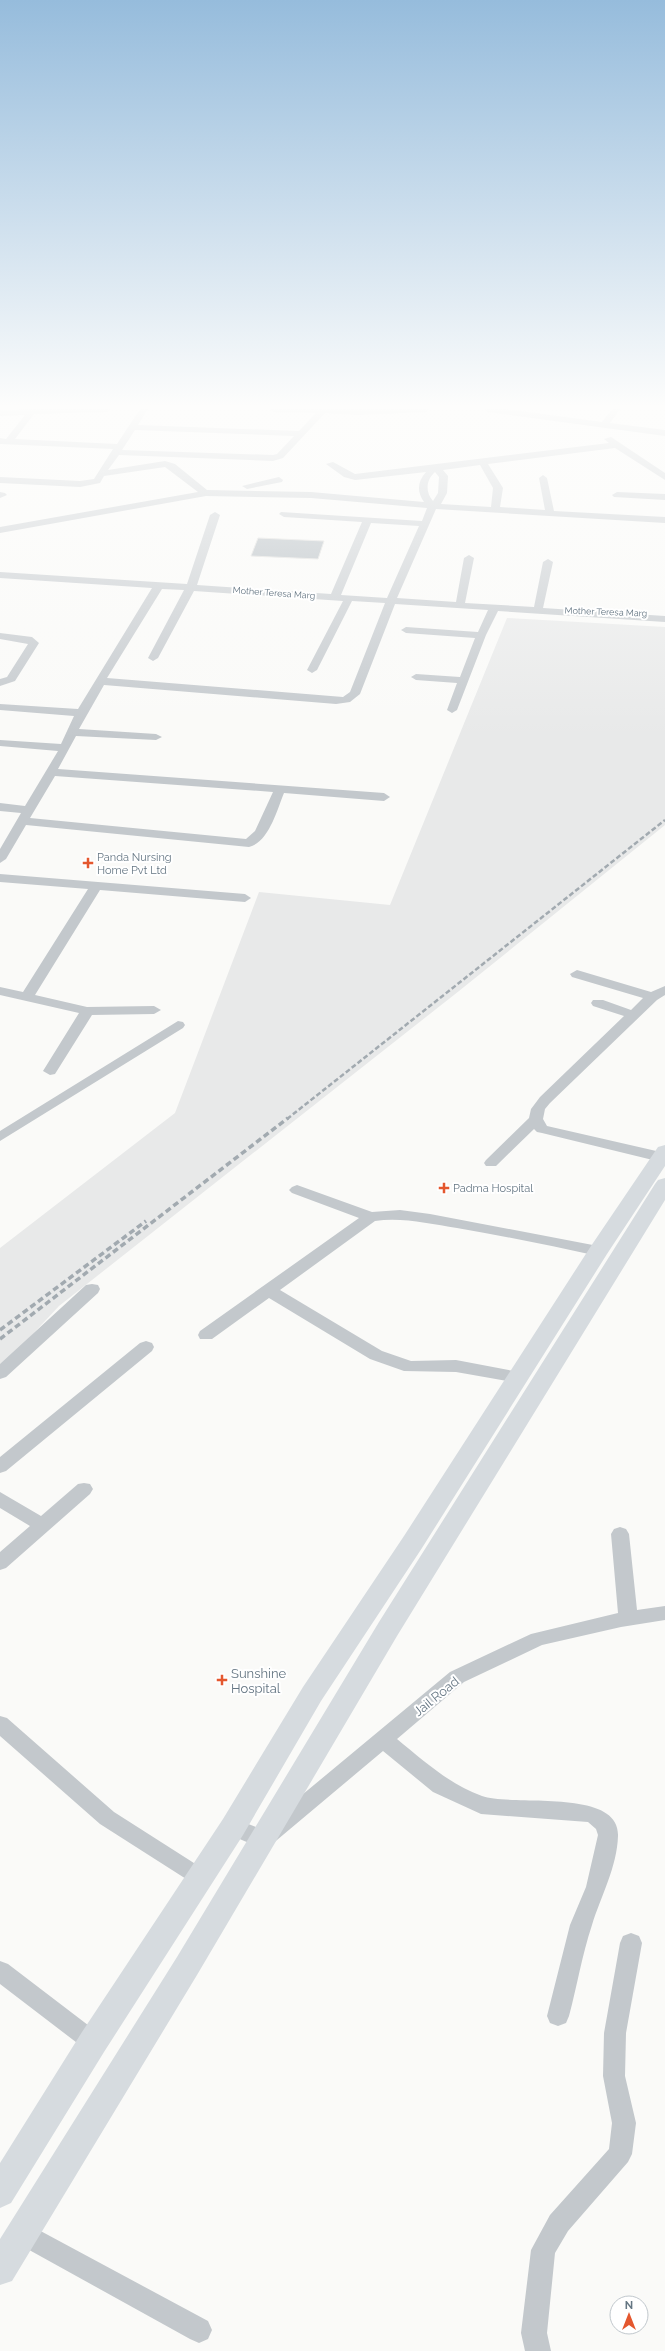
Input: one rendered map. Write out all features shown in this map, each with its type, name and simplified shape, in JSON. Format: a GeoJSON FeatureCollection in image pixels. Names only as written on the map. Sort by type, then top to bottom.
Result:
{"type":"FeatureCollection","features":[{"type":"Feature","properties":{"kind":"main road"},"geometry":{"type":"LineString","coordinates":[[0,2192],[93,2042],[233,1827],[312,1694],[598,1251],[663,1154]]}},
{"type":"Feature","properties":{"kind":"main road"},"geometry":{"type":"LineString","coordinates":[[0,2269],[264,1839],[393,1622],[665,1184]]}},
{"type":"Feature","properties":{"kind":"street"},"geometry":{"type":"LineString","coordinates":[[0,530],[49,519]]}},
{"type":"Feature","properties":{"kind":"street"},"geometry":{"type":"LineString","coordinates":[[153,658],[191,587],[214,519]]}},
{"type":"Feature","properties":{"kind":"street"},"geometry":{"type":"LineString","coordinates":[[363,519],[424,524]]}},
{"type":"Feature","properties":{"kind":"street"},"geometry":{"type":"LineString","coordinates":[[335,597],[368,519]]}},
{"type":"Feature","properties":{"kind":"street"},"geometry":{"type":"LineString","coordinates":[[100,682],[336,701],[346,700],[354,694],[391,601],[427,519]]}},
{"type":"Feature","properties":{"kind":"street"},"geometry":{"type":"LineString","coordinates":[[460,605],[469,558]]}},
{"type":"Feature","properties":{"kind":"street"},"geometry":{"type":"LineString","coordinates":[[543,610],[548,562]]}},
{"type":"Feature","properties":{"kind":"street","name":"Mother Teresa Marg"},"geometry":{"type":"LineString","coordinates":[[0,575],[665,619]]}},
{"type":"Feature","properties":{"kind":"street"},"geometry":{"type":"LineString","coordinates":[[0,859],[5,842],[29,810],[65,748],[81,713],[159,585]]}},
{"type":"Feature","properties":{"kind":"street"},"geometry":{"type":"LineString","coordinates":[[312,670],[350,598]]}},
{"type":"Feature","properties":{"kind":"street"},"geometry":{"type":"LineString","coordinates":[[452,710],[481,635],[495,607]]}},
{"type":"Feature","properties":{"kind":"street","name":"Mother Teresa Marg"},"geometry":{"type":"LineString","coordinates":[[543,610],[582,610],[665,614]]}},
{"type":"Feature","properties":{"kind":"street","name":"Mother Teresa Marg"},"geometry":{"type":"LineString","coordinates":[[543,610],[577,618],[665,624]]}},
{"type":"Feature","properties":{"kind":"street"},"geometry":{"type":"LineString","coordinates":[[406,630],[481,635]]}},
{"type":"Feature","properties":{"kind":"street"},"geometry":{"type":"LineString","coordinates":[[0,636],[28,638],[34,643],[11,679],[0,683]]}},
{"type":"Feature","properties":{"kind":"street"},"geometry":{"type":"LineString","coordinates":[[416,677],[464,680]]}},
{"type":"Feature","properties":{"kind":"street"},"geometry":{"type":"LineString","coordinates":[[0,707],[81,713]]}},
{"type":"Feature","properties":{"kind":"street"},"geometry":{"type":"LineString","coordinates":[[72,732],[156,737]]}},
{"type":"Feature","properties":{"kind":"street"},"geometry":{"type":"LineString","coordinates":[[0,743],[65,748]]}},
{"type":"Feature","properties":{"kind":"street"},"geometry":{"type":"LineString","coordinates":[[51,772],[384,797]]}},
{"type":"Feature","properties":{"kind":"street"},"geometry":{"type":"LineString","coordinates":[[22,821],[249,843],[260,833],[280,789]]}},
{"type":"Feature","properties":{"kind":"street"},"geometry":{"type":"LineString","coordinates":[[0,807],[29,810]]}},
{"type":"Feature","properties":{"kind":"street"},"geometry":{"type":"LineString","coordinates":[[0,878],[246,898]]}},
{"type":"Feature","properties":{"kind":"street"},"geometry":{"type":"LineString","coordinates":[[27,997],[96,886]]}},
{"type":"Feature","properties":{"kind":"street"},"geometry":{"type":"LineString","coordinates":[[577,974],[659,994]]}},
{"type":"Feature","properties":{"kind":"street"},"geometry":{"type":"LineString","coordinates":[[0,991],[87,1011],[154,1010]]}},
{"type":"Feature","properties":{"kind":"street"},"geometry":{"type":"LineString","coordinates":[[491,1163],[536,1119],[538,1109],[545,1100],[634,1015],[659,994]]}},
{"type":"Feature","properties":{"kind":"street"},"geometry":{"type":"LineString","coordinates":[[598,1003],[634,1015]]}},
{"type":"Feature","properties":{"kind":"street"},"geometry":{"type":"LineString","coordinates":[[50,1071],[79,1027],[87,1011]]}},
{"type":"Feature","properties":{"kind":"street"},"geometry":{"type":"LineString","coordinates":[[0,1137],[178,1025]]}},
{"type":"Feature","properties":{"kind":"street"},"geometry":{"type":"LineString","coordinates":[[536,1119],[542,1129],[663,1154]]}},
{"type":"Feature","properties":{"kind":"street"},"geometry":{"type":"LineString","coordinates":[[297,1190],[371,1217]]}},
{"type":"Feature","properties":{"kind":"street"},"geometry":{"type":"LineString","coordinates":[[206,1335],[371,1217],[381,1215],[419,1217],[488,1228],[598,1251]]}},
{"type":"Feature","properties":{"kind":"street"},"geometry":{"type":"LineString","coordinates":[[0,1373],[92,1289]]}},
{"type":"Feature","properties":{"kind":"street"},"geometry":{"type":"LineString","coordinates":[[269,1291],[376,1355],[395,1363],[410,1367],[463,1367],[518,1377]]}},
{"type":"Feature","properties":{"kind":"street"},"geometry":{"type":"LineString","coordinates":[[0,1467],[146,1347]]}},
{"type":"Feature","properties":{"kind":"street"},"geometry":{"type":"LineString","coordinates":[[0,1563],[84,1489]]}},
{"type":"Feature","properties":{"kind":"street"},"geometry":{"type":"LineString","coordinates":[[0,1499],[43,1526]]}},
{"type":"Feature","properties":{"kind":"street"},"geometry":{"type":"LineString","coordinates":[[620,1534],[628,1619]]}},
{"type":"Feature","properties":{"kind":"street","name":"Jail Road"},"geometry":{"type":"LineString","coordinates":[[264,1839],[457,1676],[538,1639],[628,1619],[665,1613]]}},
{"type":"Feature","properties":{"kind":"street"},"geometry":{"type":"LineString","coordinates":[[0,1724],[107,1818],[201,1878]]}},
{"type":"Feature","properties":{"kind":"street"},"geometry":{"type":"LineString","coordinates":[[383,1739],[440,1786],[481,1805],[592,1814],[605,1824],[608,1835],[597,1887],[581,1926],[558,2016]]}},
{"type":"Feature","properties":{"kind":"street"},"geometry":{"type":"LineString","coordinates":[[233,1827],[264,1839]]}},
{"type":"Feature","properties":{"kind":"street"},"geometry":{"type":"LineString","coordinates":[[538,2351],[534,2333],[543,2250],[559,2223],[620,2154],[624,2124],[614,2076],[615,2033],[631,1943]]}},
{"type":"Feature","properties":{"kind":"street"},"geometry":{"type":"LineString","coordinates":[[0,1970],[93,2042]]}},
{"type":"Feature","properties":{"kind":"street"},"geometry":{"type":"LineString","coordinates":[[22,2233],[199,2330]]}},
{"type":"Feature","properties":{"kind":"shaded area"},"geometry":{"type":"Polygon","coordinates":[[[507,618],[665,627],[665,825],[459,991],[59,1306],[0,1369],[0,1248],[175,1113],[259,892],[390,905],[507,618]]]}},
{"type":"Feature","properties":{"kind":"building"},"geometry":{"type":"Polygon","coordinates":[[[258,538],[324,541],[318,559],[251,556],[258,538]]]}},
{"type":"Feature","properties":{"kind":"railway"},"geometry":{"type":"LineString","coordinates":[[287,1119],[665,820]]}},
{"type":"Feature","properties":{"kind":"railway"},"geometry":{"type":"LineString","coordinates":[[0,1339],[288,1118]]}},
{"type":"Feature","properties":{"kind":"railway"},"geometry":{"type":"LineString","coordinates":[[0,1330],[146,1221]]}},
{"type":"Feature","properties":{"kind":"place","name":"Panda Nursing Home Pvt Ltd"},"geometry":{"type":"Point","coordinates":[88,863]}},
{"type":"Feature","properties":{"kind":"place","name":"Padma Hospital"},"geometry":{"type":"Point","coordinates":[444,1188]}},
{"type":"Feature","properties":{"kind":"place","name":"Sunshine Hospital"},"geometry":{"type":"Point","coordinates":[222,1680]}}]}
